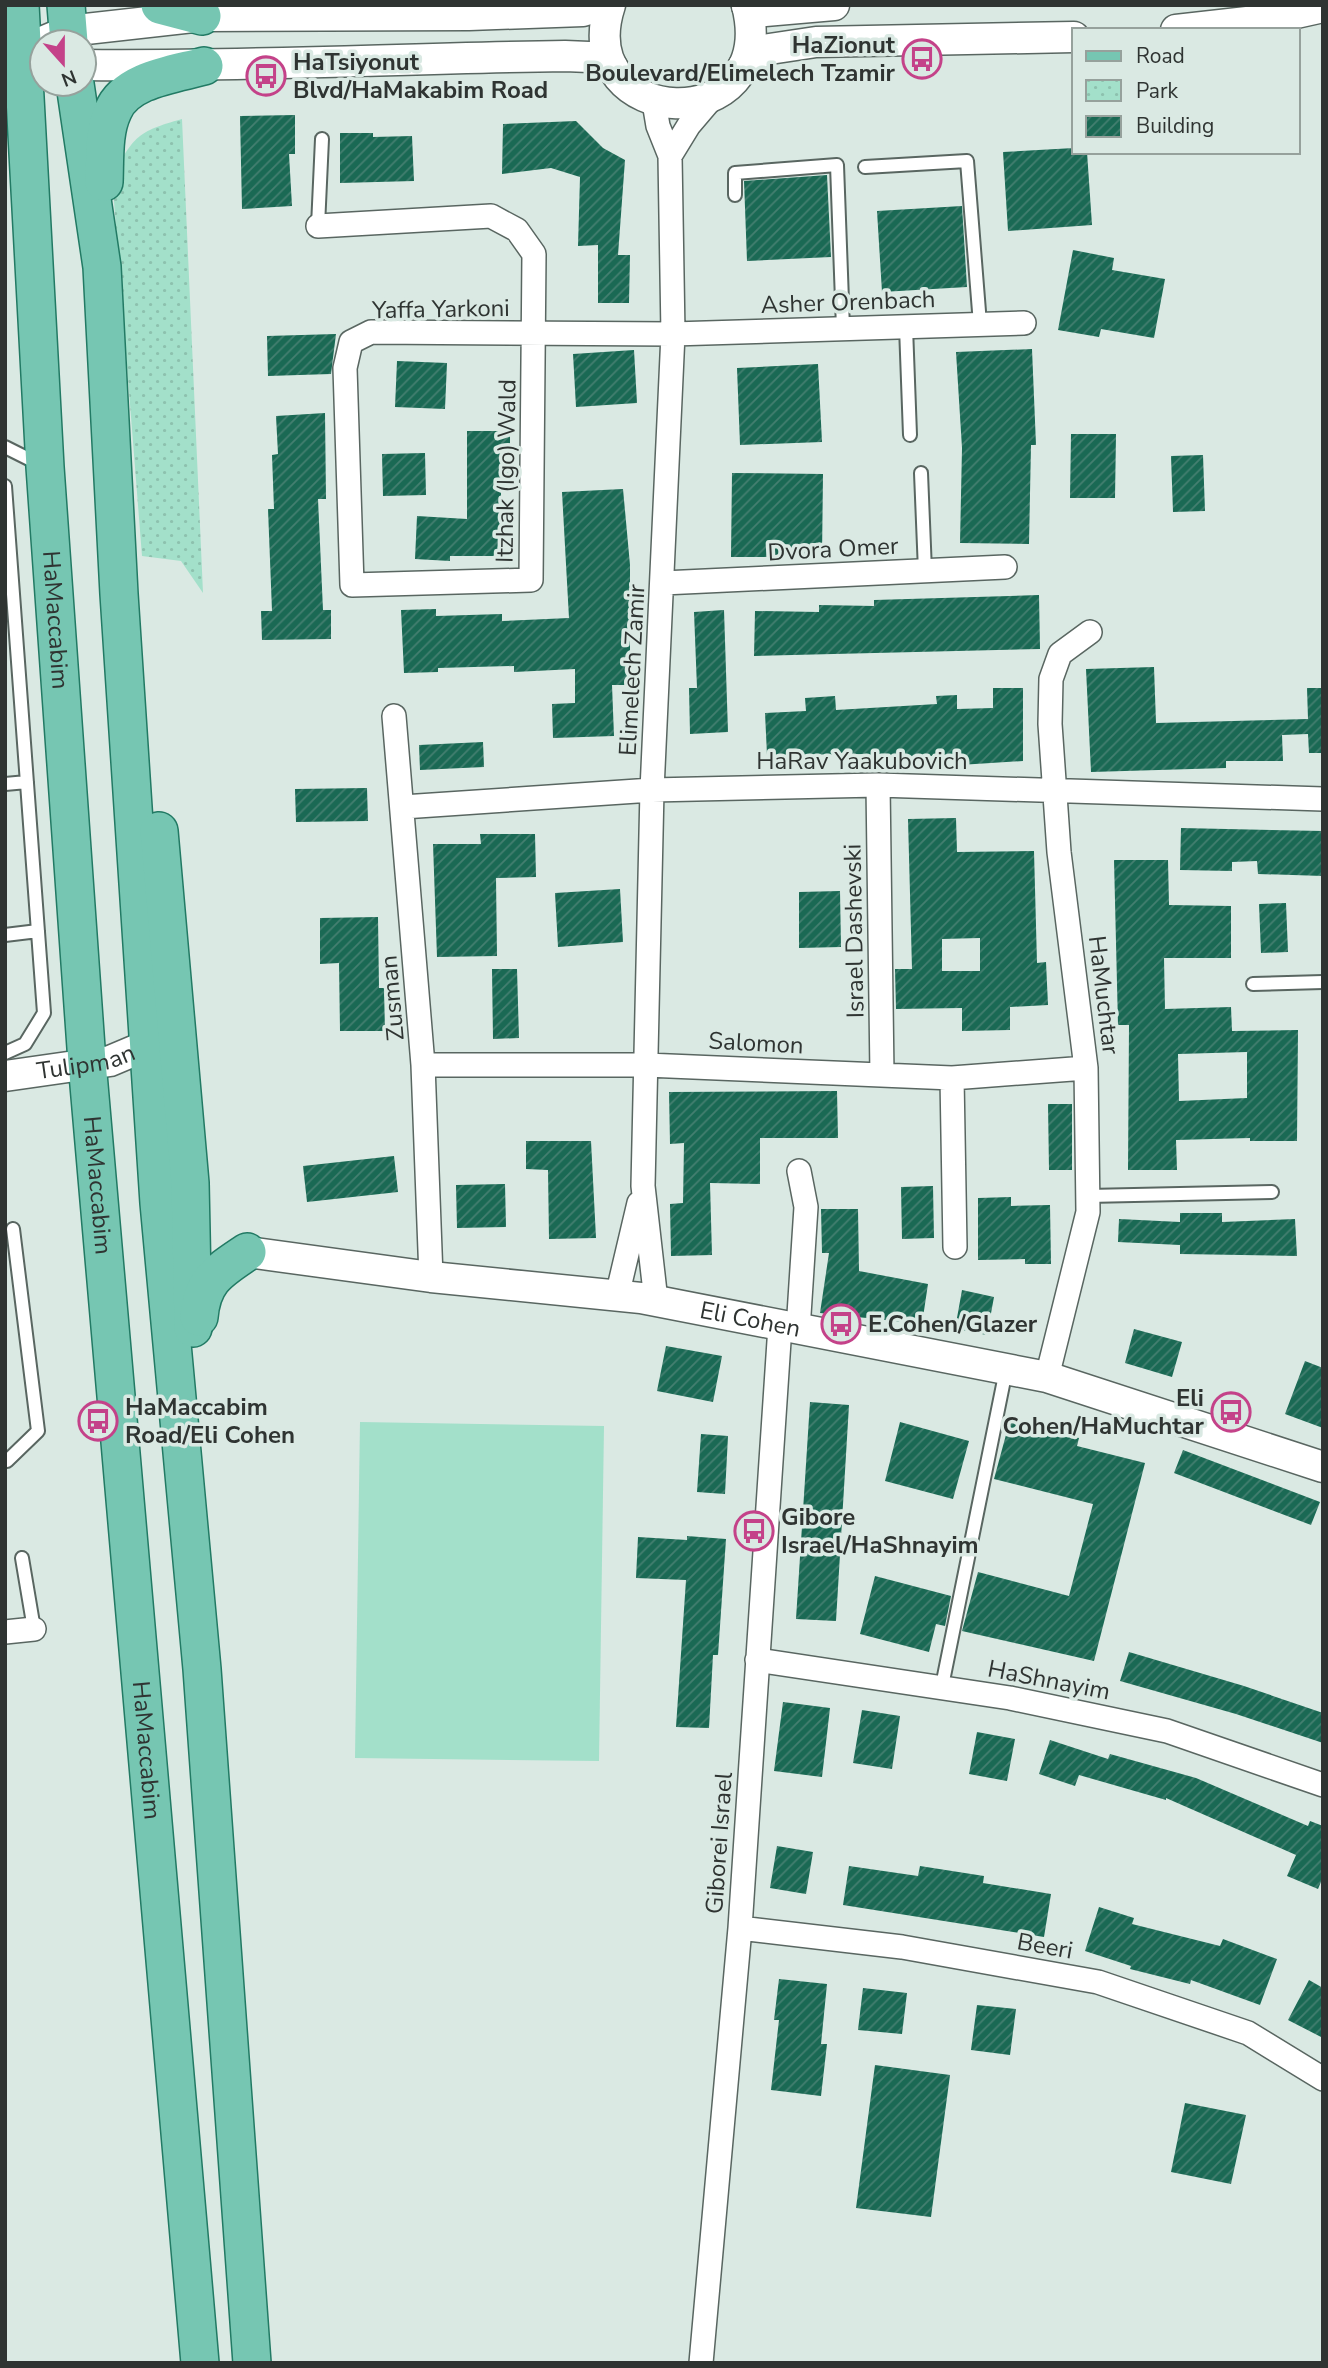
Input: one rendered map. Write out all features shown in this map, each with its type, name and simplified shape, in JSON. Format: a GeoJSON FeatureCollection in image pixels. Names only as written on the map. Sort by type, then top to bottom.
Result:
{"type":"FeatureCollection","features":[{"type":"Feature","properties":{"kind":"main road","name":"HaMaccabim"},"geometry":{"type":"LineString","coordinates":[[20,5],[41,28]]}},
{"type":"Feature","properties":{"kind":"main road"},"geometry":{"type":"LineString","coordinates":[[160,5],[202,16]]}},
{"type":"Feature","properties":{"kind":"main road"},"geometry":{"type":"LineString","coordinates":[[204,66],[150,80],[127,94],[113,108],[108,126],[103,193],[102,267],[159,1203],[202,1668],[252,2363]]}},
{"type":"Feature","properties":{"kind":"main road","name":"HaMaccabim"},"geometry":{"type":"LineString","coordinates":[[49,98],[45,467],[86,1053],[200,2363]]}},
{"type":"Feature","properties":{"kind":"main road"},"geometry":{"type":"LineString","coordinates":[[77,98],[102,267]]}},
{"type":"Feature","properties":{"kind":"main road"},"geometry":{"type":"LineString","coordinates":[[109,404],[149,724],[190,1183],[202,1668]]}},
{"type":"Feature","properties":{"kind":"main road"},"geometry":{"type":"LineString","coordinates":[[190,1183],[196,1216],[207,1232],[227,1246],[247,1252]]}},
{"type":"Feature","properties":{"kind":"main road"},"geometry":{"type":"LineString","coordinates":[[194,1399],[200,1303],[212,1276],[247,1252]]}},
{"type":"Feature","properties":{"kind":"street"},"geometry":{"type":"LineString","coordinates":[[98,31],[202,16],[312,18],[469,15],[583,11],[603,5]]}},
{"type":"Feature","properties":{"kind":"street"},"geometry":{"type":"LineString","coordinates":[[610,5],[605,22],[606,46],[614,68],[637,94],[653,102],[683,105],[712,97]]}},
{"type":"Feature","properties":{"kind":"street"},"geometry":{"type":"LineString","coordinates":[[670,156],[712,97],[730,85],[743,67],[751,48],[752,26],[747,6],[765,11],[834,5]]}},
{"type":"Feature","properties":{"kind":"street"},"geometry":{"type":"LineString","coordinates":[[1194,28],[1265,20],[1323,7]]}},
{"type":"Feature","properties":{"kind":"street"},"geometry":{"type":"LineString","coordinates":[[743,67],[763,50],[816,42],[1072,37]]}},
{"type":"Feature","properties":{"kind":"street"},"geometry":{"type":"LineString","coordinates":[[98,65],[204,66],[402,58],[565,56],[589,57],[614,68]]}},
{"type":"Feature","properties":{"kind":"street","name":"Elimelech Zamir"},"geometry":{"type":"LineString","coordinates":[[653,102],[670,156],[673,334],[652,790],[643,1186],[656,1301]]}},
{"type":"Feature","properties":{"kind":"street"},"geometry":{"type":"LineString","coordinates":[[318,226],[491,216],[517,230],[534,254],[534,333]]}},
{"type":"Feature","properties":{"kind":"street","name":"Asher Orenbach"},"geometry":{"type":"LineString","coordinates":[[673,334],[1024,323]]}},
{"type":"Feature","properties":{"kind":"street","name":"Yaffa Yarkoni"},"geometry":{"type":"LineString","coordinates":[[375,584],[352,585],[345,368],[351,342],[371,332],[673,334]]}},
{"type":"Feature","properties":{"kind":"street","name":"Itzhak (Igo) Wald"},"geometry":{"type":"LineString","coordinates":[[375,584],[531,580],[534,333]]}},
{"type":"Feature","properties":{"kind":"street","name":"Dvora Omer"},"geometry":{"type":"LineString","coordinates":[[663,583],[1005,567]]}},
{"type":"Feature","properties":{"kind":"street","name":"HaMuchtar"},"geometry":{"type":"LineString","coordinates":[[1047,1377],[1088,1212],[1086,1068],[1054,789],[1051,679],[1060,654],[1090,632]]}},
{"type":"Feature","properties":{"kind":"street","name":"Zusman"},"geometry":{"type":"LineString","coordinates":[[394,716],[423,1065],[431,1277]]}},
{"type":"Feature","properties":{"kind":"street","name":"HaRav Yaakubovich"},"geometry":{"type":"LineString","coordinates":[[403,807],[652,790],[878,785],[1323,799]]}},
{"type":"Feature","properties":{"kind":"street","name":"Israel Dashevski"},"geometry":{"type":"LineString","coordinates":[[878,785],[882,1075]]}},
{"type":"Feature","properties":{"kind":"street","name":"Tulipman"},"geometry":{"type":"LineString","coordinates":[[5,1059],[148,1045]]}},
{"type":"Feature","properties":{"kind":"street","name":"Tulipman"},"geometry":{"type":"LineString","coordinates":[[5,1076],[86,1053]]}},
{"type":"Feature","properties":{"kind":"street","name":"Salomon"},"geometry":{"type":"LineString","coordinates":[[423,1065],[646,1065],[951,1078],[1086,1068]]}},
{"type":"Feature","properties":{"kind":"street"},"geometry":{"type":"LineString","coordinates":[[951,1078],[955,1247]]}},
{"type":"Feature","properties":{"kind":"street","name":"Giborei Israel"},"geometry":{"type":"LineString","coordinates":[[702,2363],[740,1928],[757,1660],[789,1328],[806,1207],[799,1171]]}},
{"type":"Feature","properties":{"kind":"street","name":"Elimelech Zamir"},"geometry":{"type":"LineString","coordinates":[[617,1296],[643,1186]]}},
{"type":"Feature","properties":{"kind":"street","name":"Eli Cohen"},"geometry":{"type":"LineString","coordinates":[[247,1252],[431,1277],[656,1301],[1047,1377],[1323,1467]]}},
{"type":"Feature","properties":{"kind":"street"},"geometry":{"type":"LineString","coordinates":[[5,1632],[34,1629]]}},
{"type":"Feature","properties":{"kind":"street","name":"HaShnayim"},"geometry":{"type":"LineString","coordinates":[[757,1660],[942,1686],[1167,1731],[1323,1785]]}},
{"type":"Feature","properties":{"kind":"street","name":"Beeri"},"geometry":{"type":"LineString","coordinates":[[740,1928],[902,1947],[1098,1982],[1248,2033],[1323,2079]]}},
{"type":"Feature","properties":{"kind":"lane"},"geometry":{"type":"LineString","coordinates":[[318,226],[322,139]]}},
{"type":"Feature","properties":{"kind":"lane"},"geometry":{"type":"LineString","coordinates":[[865,167],[967,161],[980,324]]}},
{"type":"Feature","properties":{"kind":"lane"},"geometry":{"type":"LineString","coordinates":[[735,195],[735,173],[837,165],[843,328]]}},
{"type":"Feature","properties":{"kind":"lane"},"geometry":{"type":"LineString","coordinates":[[906,327],[910,435]]}},
{"type":"Feature","properties":{"kind":"lane"},"geometry":{"type":"LineString","coordinates":[[5,447],[45,467]]}},
{"type":"Feature","properties":{"kind":"lane"},"geometry":{"type":"LineString","coordinates":[[921,472],[925,571]]}},
{"type":"Feature","properties":{"kind":"lane"},"geometry":{"type":"LineString","coordinates":[[5,486],[44,1013],[25,1044],[5,1053]]}},
{"type":"Feature","properties":{"kind":"lane"},"geometry":{"type":"LineString","coordinates":[[5,785],[27,782]]}},
{"type":"Feature","properties":{"kind":"lane"},"geometry":{"type":"LineString","coordinates":[[5,935],[38,931]]}},
{"type":"Feature","properties":{"kind":"lane"},"geometry":{"type":"LineString","coordinates":[[1253,984],[1323,982]]}},
{"type":"Feature","properties":{"kind":"lane"},"geometry":{"type":"LineString","coordinates":[[1088,1196],[1272,1192]]}},
{"type":"Feature","properties":{"kind":"lane"},"geometry":{"type":"LineString","coordinates":[[7,1461],[38,1431],[13,1229]]}},
{"type":"Feature","properties":{"kind":"lane"},"geometry":{"type":"LineString","coordinates":[[942,1686],[1006,1369]]}},
{"type":"Feature","properties":{"kind":"lane"},"geometry":{"type":"LineString","coordinates":[[22,1558],[34,1629]]}},
{"type":"Feature","properties":{"kind":"green space"},"geometry":{"type":"Polygon","coordinates":[[[182,119],[203,593],[181,561],[142,556],[112,176],[138,137],[182,119]]]}},
{"type":"Feature","properties":{"kind":"green space"},"geometry":{"type":"Polygon","coordinates":[[[360,1422],[604,1426],[599,1761],[355,1758],[360,1422]]]}},
{"type":"Feature","properties":{"kind":"building"},"geometry":{"type":"Polygon","coordinates":[[[295,115],[295,154],[289,154],[292,206],[242,209],[240,116],[295,115]]]}},
{"type":"Feature","properties":{"kind":"building"},"geometry":{"type":"Polygon","coordinates":[[[576,121],[603,148],[625,160],[618,255],[630,255],[629,303],[598,303],[598,245],[578,246],[580,177],[551,168],[502,174],[503,124],[576,121]]]}},
{"type":"Feature","properties":{"kind":"building"},"geometry":{"type":"Polygon","coordinates":[[[340,133],[373,133],[373,137],[412,136],[414,181],[340,183],[340,133]]]}},
{"type":"Feature","properties":{"kind":"building"},"geometry":{"type":"Polygon","coordinates":[[[1072,148],[1072,154],[1087,154],[1092,225],[1008,231],[1003,152],[1072,148]]]}},
{"type":"Feature","properties":{"kind":"building"},"geometry":{"type":"Polygon","coordinates":[[[827,175],[831,257],[747,261],[744,181],[827,175]]]}},
{"type":"Feature","properties":{"kind":"building"},"geometry":{"type":"Polygon","coordinates":[[[962,206],[967,287],[882,292],[877,211],[962,206]]]}},
{"type":"Feature","properties":{"kind":"building"},"geometry":{"type":"Polygon","coordinates":[[[1073,250],[1114,258],[1112,270],[1165,279],[1154,338],[1101,329],[1099,337],[1058,330],[1073,250]]]}},
{"type":"Feature","properties":{"kind":"building"},"geometry":{"type":"Polygon","coordinates":[[[336,334],[331,374],[268,376],[267,336],[336,334]]]}},
{"type":"Feature","properties":{"kind":"building"},"geometry":{"type":"Polygon","coordinates":[[[1032,349],[1036,445],[1031,445],[1029,544],[960,543],[962,448],[956,352],[1032,349]]]}},
{"type":"Feature","properties":{"kind":"building"},"geometry":{"type":"Polygon","coordinates":[[[634,350],[637,403],[576,407],[573,354],[634,350]]]}},
{"type":"Feature","properties":{"kind":"building"},"geometry":{"type":"Polygon","coordinates":[[[397,361],[447,363],[445,409],[395,407],[397,361]]]}},
{"type":"Feature","properties":{"kind":"building"},"geometry":{"type":"Polygon","coordinates":[[[818,364],[822,442],[740,445],[737,368],[818,364]]]}},
{"type":"Feature","properties":{"kind":"building"},"geometry":{"type":"Polygon","coordinates":[[[325,413],[326,499],[318,499],[323,610],[331,610],[331,639],[262,640],[261,611],[272,611],[268,509],[274,509],[272,455],[278,454],[276,416],[325,413]]]}},
{"type":"Feature","properties":{"kind":"building"},"geometry":{"type":"Polygon","coordinates":[[[467,431],[510,431],[510,490],[501,489],[501,556],[450,556],[450,561],[415,559],[417,516],[467,519],[467,431]]]}},
{"type":"Feature","properties":{"kind":"building"},"geometry":{"type":"Polygon","coordinates":[[[1071,434],[1116,434],[1115,498],[1070,498],[1071,434]]]}},
{"type":"Feature","properties":{"kind":"building"},"geometry":{"type":"Polygon","coordinates":[[[425,453],[426,495],[383,496],[382,454],[425,453]]]}},
{"type":"Feature","properties":{"kind":"building"},"geometry":{"type":"Polygon","coordinates":[[[1203,455],[1205,511],[1173,512],[1171,456],[1203,455]]]}},
{"type":"Feature","properties":{"kind":"building"},"geometry":{"type":"Polygon","coordinates":[[[732,473],[823,474],[822,557],[731,557],[732,473]]]}},
{"type":"Feature","properties":{"kind":"building"},"geometry":{"type":"Polygon","coordinates":[[[623,489],[630,565],[630,685],[612,685],[614,736],[553,738],[552,704],[575,703],[575,669],[514,672],[514,666],[438,668],[438,672],[404,673],[401,610],[436,609],[436,616],[502,614],[502,621],[569,618],[562,492],[623,489]]]}},
{"type":"Feature","properties":{"kind":"building"},"geometry":{"type":"Polygon","coordinates":[[[1039,595],[1040,649],[754,656],[755,611],[819,612],[819,605],[874,606],[874,600],[1039,595]]]}},
{"type":"Feature","properties":{"kind":"building"},"geometry":{"type":"Polygon","coordinates":[[[724,610],[728,732],[690,734],[689,688],[697,688],[694,612],[724,610]]]}},
{"type":"Feature","properties":{"kind":"building"},"geometry":{"type":"Polygon","coordinates":[[[1154,667],[1156,723],[1308,719],[1307,688],[1323,688],[1323,753],[1309,753],[1308,734],[1282,735],[1283,761],[1226,761],[1226,768],[1091,772],[1086,669],[1154,667]]]}},
{"type":"Feature","properties":{"kind":"building"},"geometry":{"type":"Polygon","coordinates":[[[993,688],[1023,688],[1023,761],[959,765],[958,754],[867,761],[867,754],[767,755],[765,713],[806,711],[805,698],[835,696],[836,710],[937,704],[936,696],[957,695],[957,709],[993,708],[993,688]]]}},
{"type":"Feature","properties":{"kind":"building"},"geometry":{"type":"Polygon","coordinates":[[[483,742],[484,767],[420,770],[419,745],[483,742]]]}},
{"type":"Feature","properties":{"kind":"building"},"geometry":{"type":"Polygon","coordinates":[[[367,788],[368,821],[296,822],[295,789],[367,788]]]}},
{"type":"Feature","properties":{"kind":"building"},"geometry":{"type":"Polygon","coordinates":[[[956,818],[957,852],[1034,851],[1037,963],[1046,962],[1048,1005],[1010,1007],[1010,1030],[962,1031],[962,1008],[896,1009],[895,969],[912,969],[908,819],[956,818]],[[980,938],[942,939],[942,971],[980,971],[980,938]]]}},
{"type":"Feature","properties":{"kind":"building"},"geometry":{"type":"Polygon","coordinates":[[[1181,828],[1323,831],[1323,876],[1258,874],[1257,861],[1232,862],[1232,871],[1180,870],[1181,828]]]}},
{"type":"Feature","properties":{"kind":"building"},"geometry":{"type":"Polygon","coordinates":[[[480,834],[535,834],[536,877],[496,878],[497,956],[437,957],[433,844],[481,844],[480,834]]]}},
{"type":"Feature","properties":{"kind":"building"},"geometry":{"type":"Polygon","coordinates":[[[1114,860],[1168,860],[1169,905],[1231,906],[1231,958],[1164,958],[1165,1009],[1231,1007],[1232,1031],[1298,1030],[1297,1141],[1250,1141],[1250,1138],[1176,1140],[1177,1170],[1128,1170],[1129,1025],[1118,1025],[1114,860]],[[1247,1052],[1178,1054],[1179,1101],[1247,1098],[1247,1052]]]}},
{"type":"Feature","properties":{"kind":"building"},"geometry":{"type":"Polygon","coordinates":[[[620,889],[623,942],[558,947],[555,893],[620,889]]]}},
{"type":"Feature","properties":{"kind":"building"},"geometry":{"type":"Polygon","coordinates":[[[840,891],[841,947],[799,948],[799,892],[840,891]]]}},
{"type":"Feature","properties":{"kind":"building"},"geometry":{"type":"Polygon","coordinates":[[[1286,903],[1288,952],[1261,953],[1259,904],[1286,903]]]}},
{"type":"Feature","properties":{"kind":"building"},"geometry":{"type":"Polygon","coordinates":[[[378,917],[379,988],[384,988],[385,1031],[340,1031],[339,963],[320,964],[320,918],[378,917]]]}},
{"type":"Feature","properties":{"kind":"building"},"geometry":{"type":"Polygon","coordinates":[[[492,969],[517,969],[519,1038],[493,1039],[492,969]]]}},
{"type":"Feature","properties":{"kind":"building"},"geometry":{"type":"Polygon","coordinates":[[[837,1091],[838,1138],[760,1138],[760,1184],[710,1183],[712,1255],[671,1256],[670,1204],[683,1203],[684,1143],[670,1144],[669,1092],[837,1091]]]}},
{"type":"Feature","properties":{"kind":"building"},"geometry":{"type":"Polygon","coordinates":[[[1048,1104],[1072,1104],[1072,1170],[1049,1170],[1048,1104]]]}},
{"type":"Feature","properties":{"kind":"building"},"geometry":{"type":"Polygon","coordinates":[[[526,1141],[591,1141],[596,1238],[549,1239],[548,1170],[526,1169],[526,1141]]]}},
{"type":"Feature","properties":{"kind":"building"},"geometry":{"type":"Polygon","coordinates":[[[394,1156],[398,1192],[307,1202],[303,1166],[394,1156]]]}},
{"type":"Feature","properties":{"kind":"building"},"geometry":{"type":"Polygon","coordinates":[[[505,1184],[506,1227],[457,1228],[456,1185],[505,1184]]]}},
{"type":"Feature","properties":{"kind":"building"},"geometry":{"type":"Polygon","coordinates":[[[933,1186],[934,1238],[902,1239],[901,1187],[933,1186]]]}},
{"type":"Feature","properties":{"kind":"building"},"geometry":{"type":"Polygon","coordinates":[[[1011,1197],[1011,1206],[1050,1205],[1051,1264],[1025,1264],[1025,1259],[978,1260],[978,1198],[1011,1197]]]}},
{"type":"Feature","properties":{"kind":"building"},"geometry":{"type":"Polygon","coordinates":[[[821,1209],[858,1209],[859,1271],[928,1284],[922,1324],[820,1313],[829,1253],[822,1253],[821,1209]]]}},
{"type":"Feature","properties":{"kind":"building"},"geometry":{"type":"Polygon","coordinates":[[[1180,1213],[1222,1213],[1222,1222],[1295,1219],[1297,1256],[1180,1254],[1180,1245],[1118,1242],[1119,1219],[1180,1222],[1180,1213]]]}},
{"type":"Feature","properties":{"kind":"building"},"geometry":{"type":"Polygon","coordinates":[[[962,1290],[994,1297],[987,1335],[955,1329],[962,1290]]]}},
{"type":"Feature","properties":{"kind":"building"},"geometry":{"type":"Polygon","coordinates":[[[1134,1329],[1182,1342],[1172,1377],[1125,1363],[1134,1329]]]}},
{"type":"Feature","properties":{"kind":"building"},"geometry":{"type":"Polygon","coordinates":[[[666,1346],[722,1356],[713,1402],[657,1391],[666,1346]]]}},
{"type":"Feature","properties":{"kind":"building"},"geometry":{"type":"Polygon","coordinates":[[[1305,1361],[1323,1368],[1323,1428],[1285,1414],[1305,1361]]]}},
{"type":"Feature","properties":{"kind":"building"},"geometry":{"type":"Polygon","coordinates":[[[810,1402],[849,1405],[836,1621],[796,1619],[810,1402]]]}},
{"type":"Feature","properties":{"kind":"building"},"geometry":{"type":"Polygon","coordinates":[[[1010,1420],[1079,1438],[1077,1446],[1145,1463],[1094,1661],[962,1631],[978,1572],[1069,1596],[1093,1504],[994,1479],[1010,1420]]]}},
{"type":"Feature","properties":{"kind":"building"},"geometry":{"type":"Polygon","coordinates":[[[900,1422],[969,1441],[953,1499],[885,1481],[900,1422]]]}},
{"type":"Feature","properties":{"kind":"building"},"geometry":{"type":"Polygon","coordinates":[[[701,1434],[728,1436],[725,1494],[697,1492],[701,1434]]]}},
{"type":"Feature","properties":{"kind":"building"},"geometry":{"type":"Polygon","coordinates":[[[1183,1450],[1320,1502],[1311,1525],[1174,1473],[1183,1450]]]}},
{"type":"Feature","properties":{"kind":"building"},"geometry":{"type":"Polygon","coordinates":[[[687,1536],[726,1539],[718,1655],[713,1655],[709,1728],[676,1727],[686,1580],[636,1578],[638,1537],[687,1540],[687,1536]]]}},
{"type":"Feature","properties":{"kind":"building"},"geometry":{"type":"Polygon","coordinates":[[[875,1576],[951,1596],[945,1626],[936,1624],[929,1652],[860,1634],[875,1576]]]}},
{"type":"Feature","properties":{"kind":"building"},"geometry":{"type":"Polygon","coordinates":[[[1129,1652],[1323,1713],[1323,1743],[1236,1714],[1120,1681],[1129,1652]]]}},
{"type":"Feature","properties":{"kind":"building"},"geometry":{"type":"Polygon","coordinates":[[[783,1702],[830,1708],[822,1777],[774,1771],[783,1702]]]}},
{"type":"Feature","properties":{"kind":"building"},"geometry":{"type":"Polygon","coordinates":[[[862,1710],[900,1716],[892,1769],[853,1763],[862,1710]]]}},
{"type":"Feature","properties":{"kind":"building"},"geometry":{"type":"Polygon","coordinates":[[[977,1732],[1015,1739],[1007,1781],[969,1774],[977,1732]]]}},
{"type":"Feature","properties":{"kind":"building"},"geometry":{"type":"Polygon","coordinates":[[[1050,1740],[1108,1759],[1110,1754],[1196,1778],[1308,1826],[1310,1821],[1323,1826],[1323,1877],[1318,1889],[1287,1876],[1296,1855],[1166,1798],[1079,1775],[1075,1786],[1039,1774],[1050,1740]]]}},
{"type":"Feature","properties":{"kind":"building"},"geometry":{"type":"Polygon","coordinates":[[[777,1846],[813,1852],[806,1894],[770,1888],[777,1846]]]}},
{"type":"Feature","properties":{"kind":"building"},"geometry":{"type":"Polygon","coordinates":[[[849,1866],[918,1876],[920,1866],[984,1876],[983,1883],[1051,1894],[1044,1937],[843,1905],[849,1866]]]}},
{"type":"Feature","properties":{"kind":"building"},"geometry":{"type":"Polygon","coordinates":[[[1099,1907],[1134,1918],[1132,1924],[1220,1946],[1223,1939],[1277,1959],[1260,2005],[1191,1980],[1190,1984],[1130,1969],[1131,1966],[1085,1951],[1099,1907]]]}},
{"type":"Feature","properties":{"kind":"building"},"geometry":{"type":"Polygon","coordinates":[[[779,1979],[827,1984],[821,2044],[827,2044],[821,2096],[771,2090],[779,2020],[774,2020],[779,1979]]]}},
{"type":"Feature","properties":{"kind":"building"},"geometry":{"type":"Polygon","coordinates":[[[1309,1980],[1323,1988],[1323,2038],[1288,2020],[1309,1980]]]}},
{"type":"Feature","properties":{"kind":"building"},"geometry":{"type":"Polygon","coordinates":[[[863,1988],[907,1993],[902,2034],[858,2030],[863,1988]]]}},
{"type":"Feature","properties":{"kind":"building"},"geometry":{"type":"Polygon","coordinates":[[[977,2005],[1016,2009],[1010,2055],[971,2050],[977,2005]]]}},
{"type":"Feature","properties":{"kind":"building"},"geometry":{"type":"Polygon","coordinates":[[[875,2065],[950,2075],[931,2217],[856,2208],[875,2065]]]}},
{"type":"Feature","properties":{"kind":"building"},"geometry":{"type":"Polygon","coordinates":[[[1185,2103],[1246,2115],[1231,2184],[1171,2172],[1185,2103]]]}},
{"type":"Feature","properties":{"kind":"place","name":"HaZionut Boulevard/Elimelech Tzamir"},"geometry":{"type":"Point","coordinates":[922,59]}},
{"type":"Feature","properties":{"kind":"place","name":"HaTsiyonut Blvd/HaMakabim Road"},"geometry":{"type":"Point","coordinates":[266,76]}},
{"type":"Feature","properties":{"kind":"place","name":"E.Cohen/Glazer"},"geometry":{"type":"Point","coordinates":[841,1324]}},
{"type":"Feature","properties":{"kind":"place","name":"Eli Cohen/HaMuchtar"},"geometry":{"type":"Point","coordinates":[1231,1412]}},
{"type":"Feature","properties":{"kind":"place","name":"HaMaccabim Road/Eli Cohen"},"geometry":{"type":"Point","coordinates":[98,1421]}},
{"type":"Feature","properties":{"kind":"place","name":"Gibore Israel/HaShnayim"},"geometry":{"type":"Point","coordinates":[754,1531]}}]}
